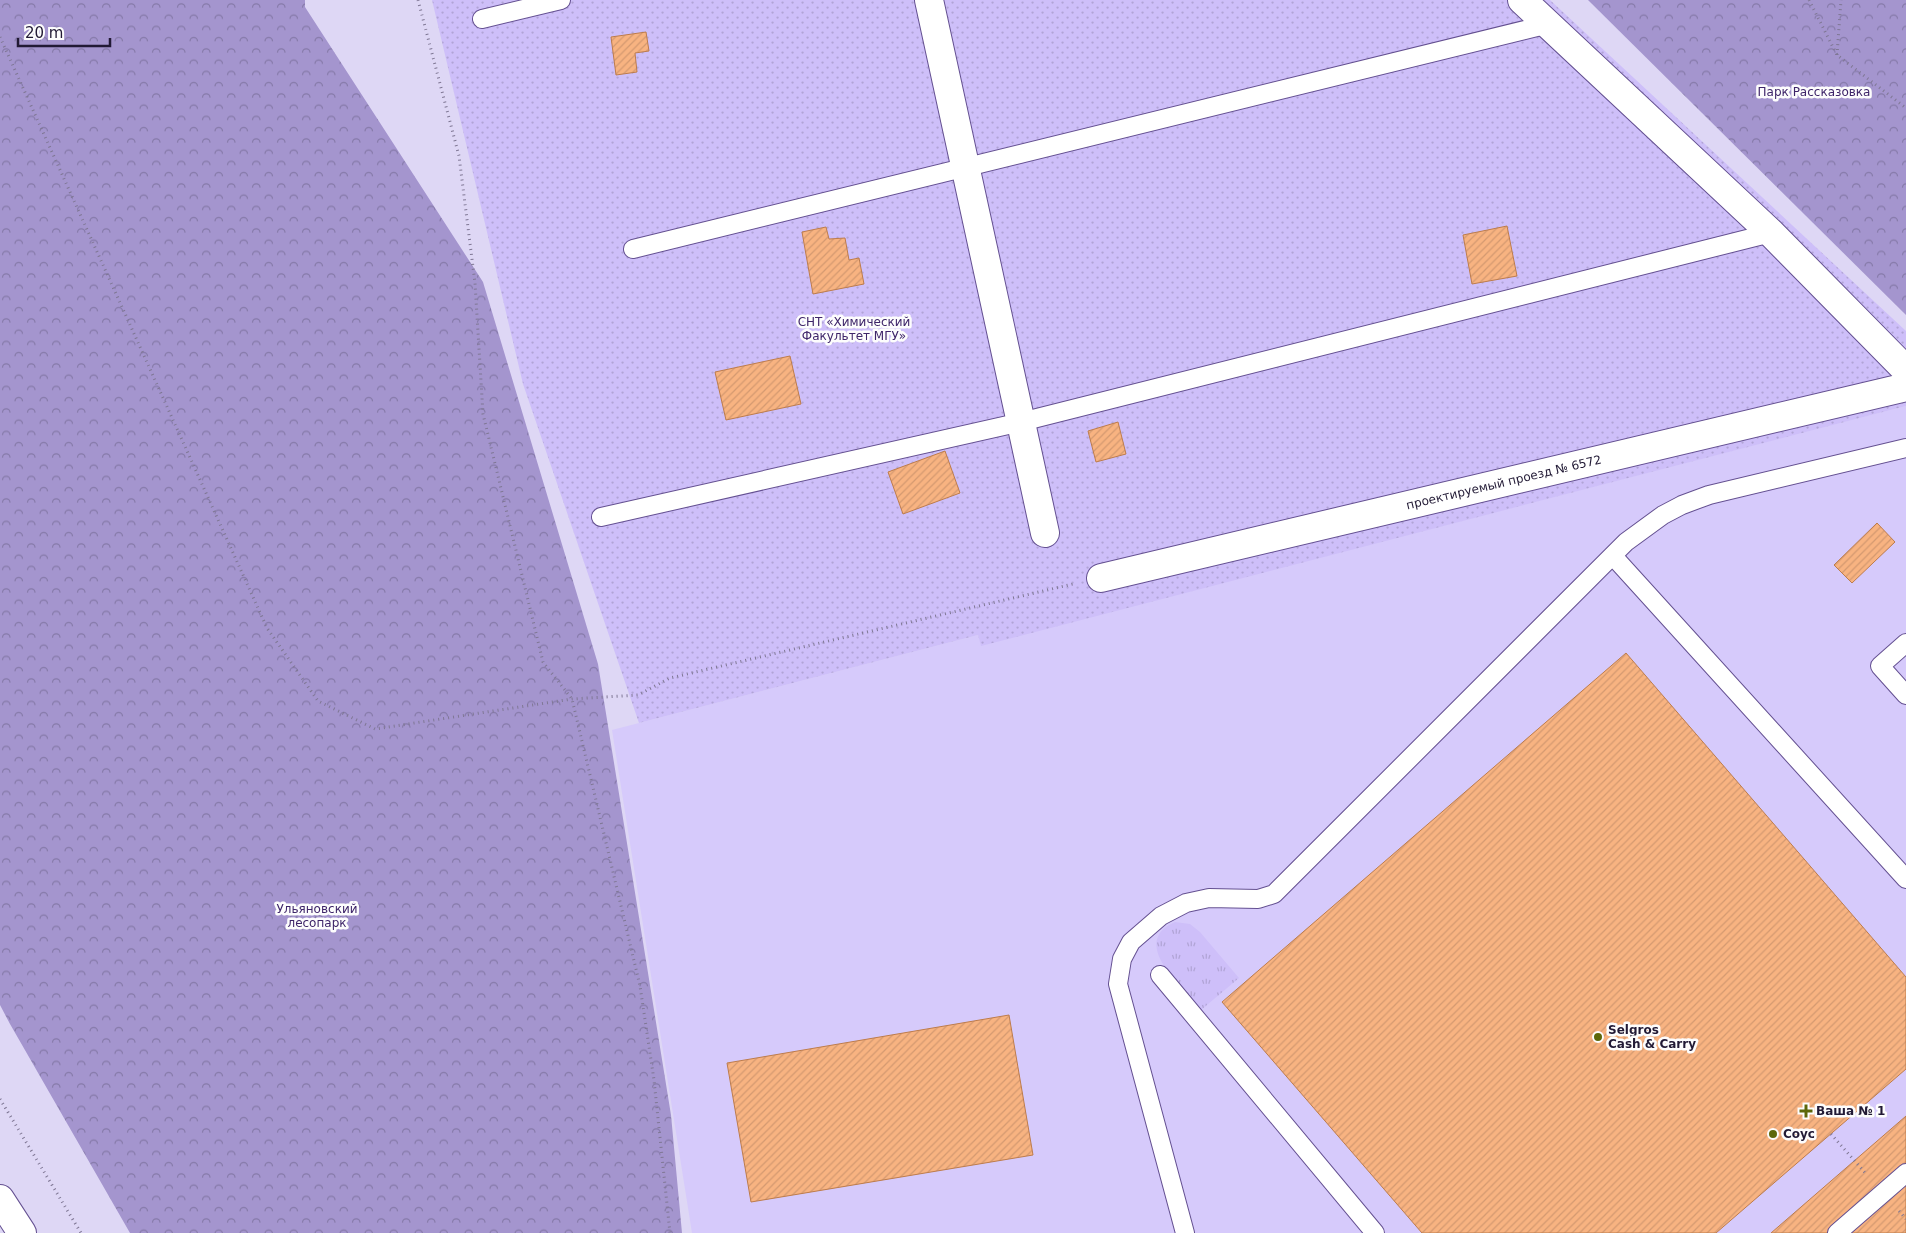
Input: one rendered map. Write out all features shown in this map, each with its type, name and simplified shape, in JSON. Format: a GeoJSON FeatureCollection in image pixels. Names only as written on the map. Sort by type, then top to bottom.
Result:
{"type":"FeatureCollection","features":[{"type":"Feature","properties":{"kind":"street"},"geometry":{"type":"LineString","coordinates":[[929,0],[1046,533]]}},
{"type":"Feature","properties":{"kind":"street"},"geometry":{"type":"LineString","coordinates":[[1522,0],[1771,233],[1906,370]]}},
{"type":"Feature","properties":{"kind":"street","name":"проектируемый проезд № 6572"},"geometry":{"type":"LineString","coordinates":[[1101,578],[1888,393],[1906,387]]}},
{"type":"Feature","properties":{"kind":"street"},"geometry":{"type":"LineString","coordinates":[[0,1199],[22,1233]]}},
{"type":"Feature","properties":{"kind":"lane"},"geometry":{"type":"LineString","coordinates":[[482,19],[562,0]]}},
{"type":"Feature","properties":{"kind":"lane"},"geometry":{"type":"LineString","coordinates":[[633,250],[965,166],[1549,24]]}},
{"type":"Feature","properties":{"kind":"lane"},"geometry":{"type":"LineString","coordinates":[[601,517],[1022,422],[1771,233]]}},
{"type":"Feature","properties":{"kind":"lane"},"geometry":{"type":"LineString","coordinates":[[1185,1233],[1118,984],[1122,958],[1131,942],[1160,916],[1186,903],[1209,898],[1258,899],[1274,894],[1626,542],[1663,514],[1709,495],[1906,448]]}},
{"type":"Feature","properties":{"kind":"lane"},"geometry":{"type":"LineString","coordinates":[[1613,556],[1906,878]]}},
{"type":"Feature","properties":{"kind":"lane"},"geometry":{"type":"LineString","coordinates":[[1906,643],[1880,666],[1906,695]]}},
{"type":"Feature","properties":{"kind":"lane"},"geometry":{"type":"LineString","coordinates":[[1160,975],[1375,1233]]}},
{"type":"Feature","properties":{"kind":"lane"},"geometry":{"type":"LineString","coordinates":[[1837,1233],[1906,1173]]}},
{"type":"Feature","properties":{"kind":"path"},"geometry":{"type":"LineString","coordinates":[[418,0],[459,156],[475,283],[483,414],[543,662],[572,699],[640,986],[654,1080],[670,1233]]}},
{"type":"Feature","properties":{"kind":"path"},"geometry":{"type":"LineString","coordinates":[[1809,0],[1837,55],[1906,108]]}},
{"type":"Feature","properties":{"kind":"path"},"geometry":{"type":"LineString","coordinates":[[1837,55],[1841,0]]}},
{"type":"Feature","properties":{"kind":"path"},"geometry":{"type":"LineString","coordinates":[[0,37],[267,628],[318,701],[375,729],[572,699],[638,695],[670,678],[1101,578]]}},
{"type":"Feature","properties":{"kind":"path"},"geometry":{"type":"LineString","coordinates":[[0,1099],[81,1233]]}},
{"type":"Feature","properties":{"kind":"shaded area"},"geometry":{"type":"Polygon","coordinates":[[[1906,406],[1906,1233],[692,1233],[612,730],[978,635],[981,645],[1906,406]]]}},
{"type":"Feature","properties":{"kind":"green space","name":"Ульяновский лесопарк"},"geometry":{"type":"Polygon","coordinates":[[[0,0],[305,0],[305,7],[483,282],[598,664],[671,1115],[682,1233],[130,1233],[10,1024],[0,1005],[0,0]]]}},
{"type":"Feature","properties":{"kind":"green space","name":"СНТ «Химический Факультет МГУ»"},"geometry":{"type":"Polygon","coordinates":[[[432,0],[1550,0],[1906,331],[1906,406],[981,646],[978,635],[639,723],[523,384],[432,0]]]}},
{"type":"Feature","properties":{"kind":"green space","name":"Парк Рассказовка"},"geometry":{"type":"Polygon","coordinates":[[[1588,0],[1906,0],[1906,315],[1588,0]]]}},
{"type":"Feature","properties":{"kind":"green space"},"geometry":{"type":"Polygon","coordinates":[[[1175,922],[1190,924],[1200,932],[1239,978],[1201,1010],[1172,978],[1158,953],[1157,941],[1162,931],[1175,922]]]}},
{"type":"Feature","properties":{"kind":"building"},"geometry":{"type":"Polygon","coordinates":[[[646,32],[649,51],[635,53],[637,72],[616,75],[611,37],[646,32]]]}},
{"type":"Feature","properties":{"kind":"building"},"geometry":{"type":"Polygon","coordinates":[[[1507,226],[1517,276],[1472,284],[1463,235],[1507,226]]]}},
{"type":"Feature","properties":{"kind":"building"},"geometry":{"type":"Polygon","coordinates":[[[826,227],[829,239],[845,238],[849,260],[859,258],[864,284],[813,294],[802,232],[826,227]]]}},
{"type":"Feature","properties":{"kind":"building"},"geometry":{"type":"Polygon","coordinates":[[[790,356],[801,404],[726,420],[715,372],[790,356]]]}},
{"type":"Feature","properties":{"kind":"building"},"geometry":{"type":"Polygon","coordinates":[[[1118,422],[1126,454],[1096,462],[1088,431],[1118,422]]]}},
{"type":"Feature","properties":{"kind":"building"},"geometry":{"type":"Polygon","coordinates":[[[945,451],[960,493],[903,514],[888,472],[945,451]]]}},
{"type":"Feature","properties":{"kind":"building"},"geometry":{"type":"Polygon","coordinates":[[[1877,523],[1895,542],[1852,583],[1834,565],[1877,523]]]}},
{"type":"Feature","properties":{"kind":"building"},"geometry":{"type":"Polygon","coordinates":[[[1626,653],[1906,977],[1906,1069],[1716,1233],[1422,1233],[1222,1002],[1626,653]]]}},
{"type":"Feature","properties":{"kind":"building"},"geometry":{"type":"Polygon","coordinates":[[[1009,1015],[1033,1155],[751,1202],[727,1063],[1009,1015]]]}},
{"type":"Feature","properties":{"kind":"building"},"geometry":{"type":"Polygon","coordinates":[[[1906,1116],[1906,1233],[1771,1233],[1906,1116]]]}},
{"type":"Feature","properties":{"kind":"place","name":"Selgros Cash & Carry"},"geometry":{"type":"Point","coordinates":[1598,1037]}},
{"type":"Feature","properties":{"kind":"place","name":"Ваша № 1"},"geometry":{"type":"Point","coordinates":[1806,1111]}},
{"type":"Feature","properties":{"kind":"place","name":"Соус"},"geometry":{"type":"Point","coordinates":[1773,1134]}}]}
